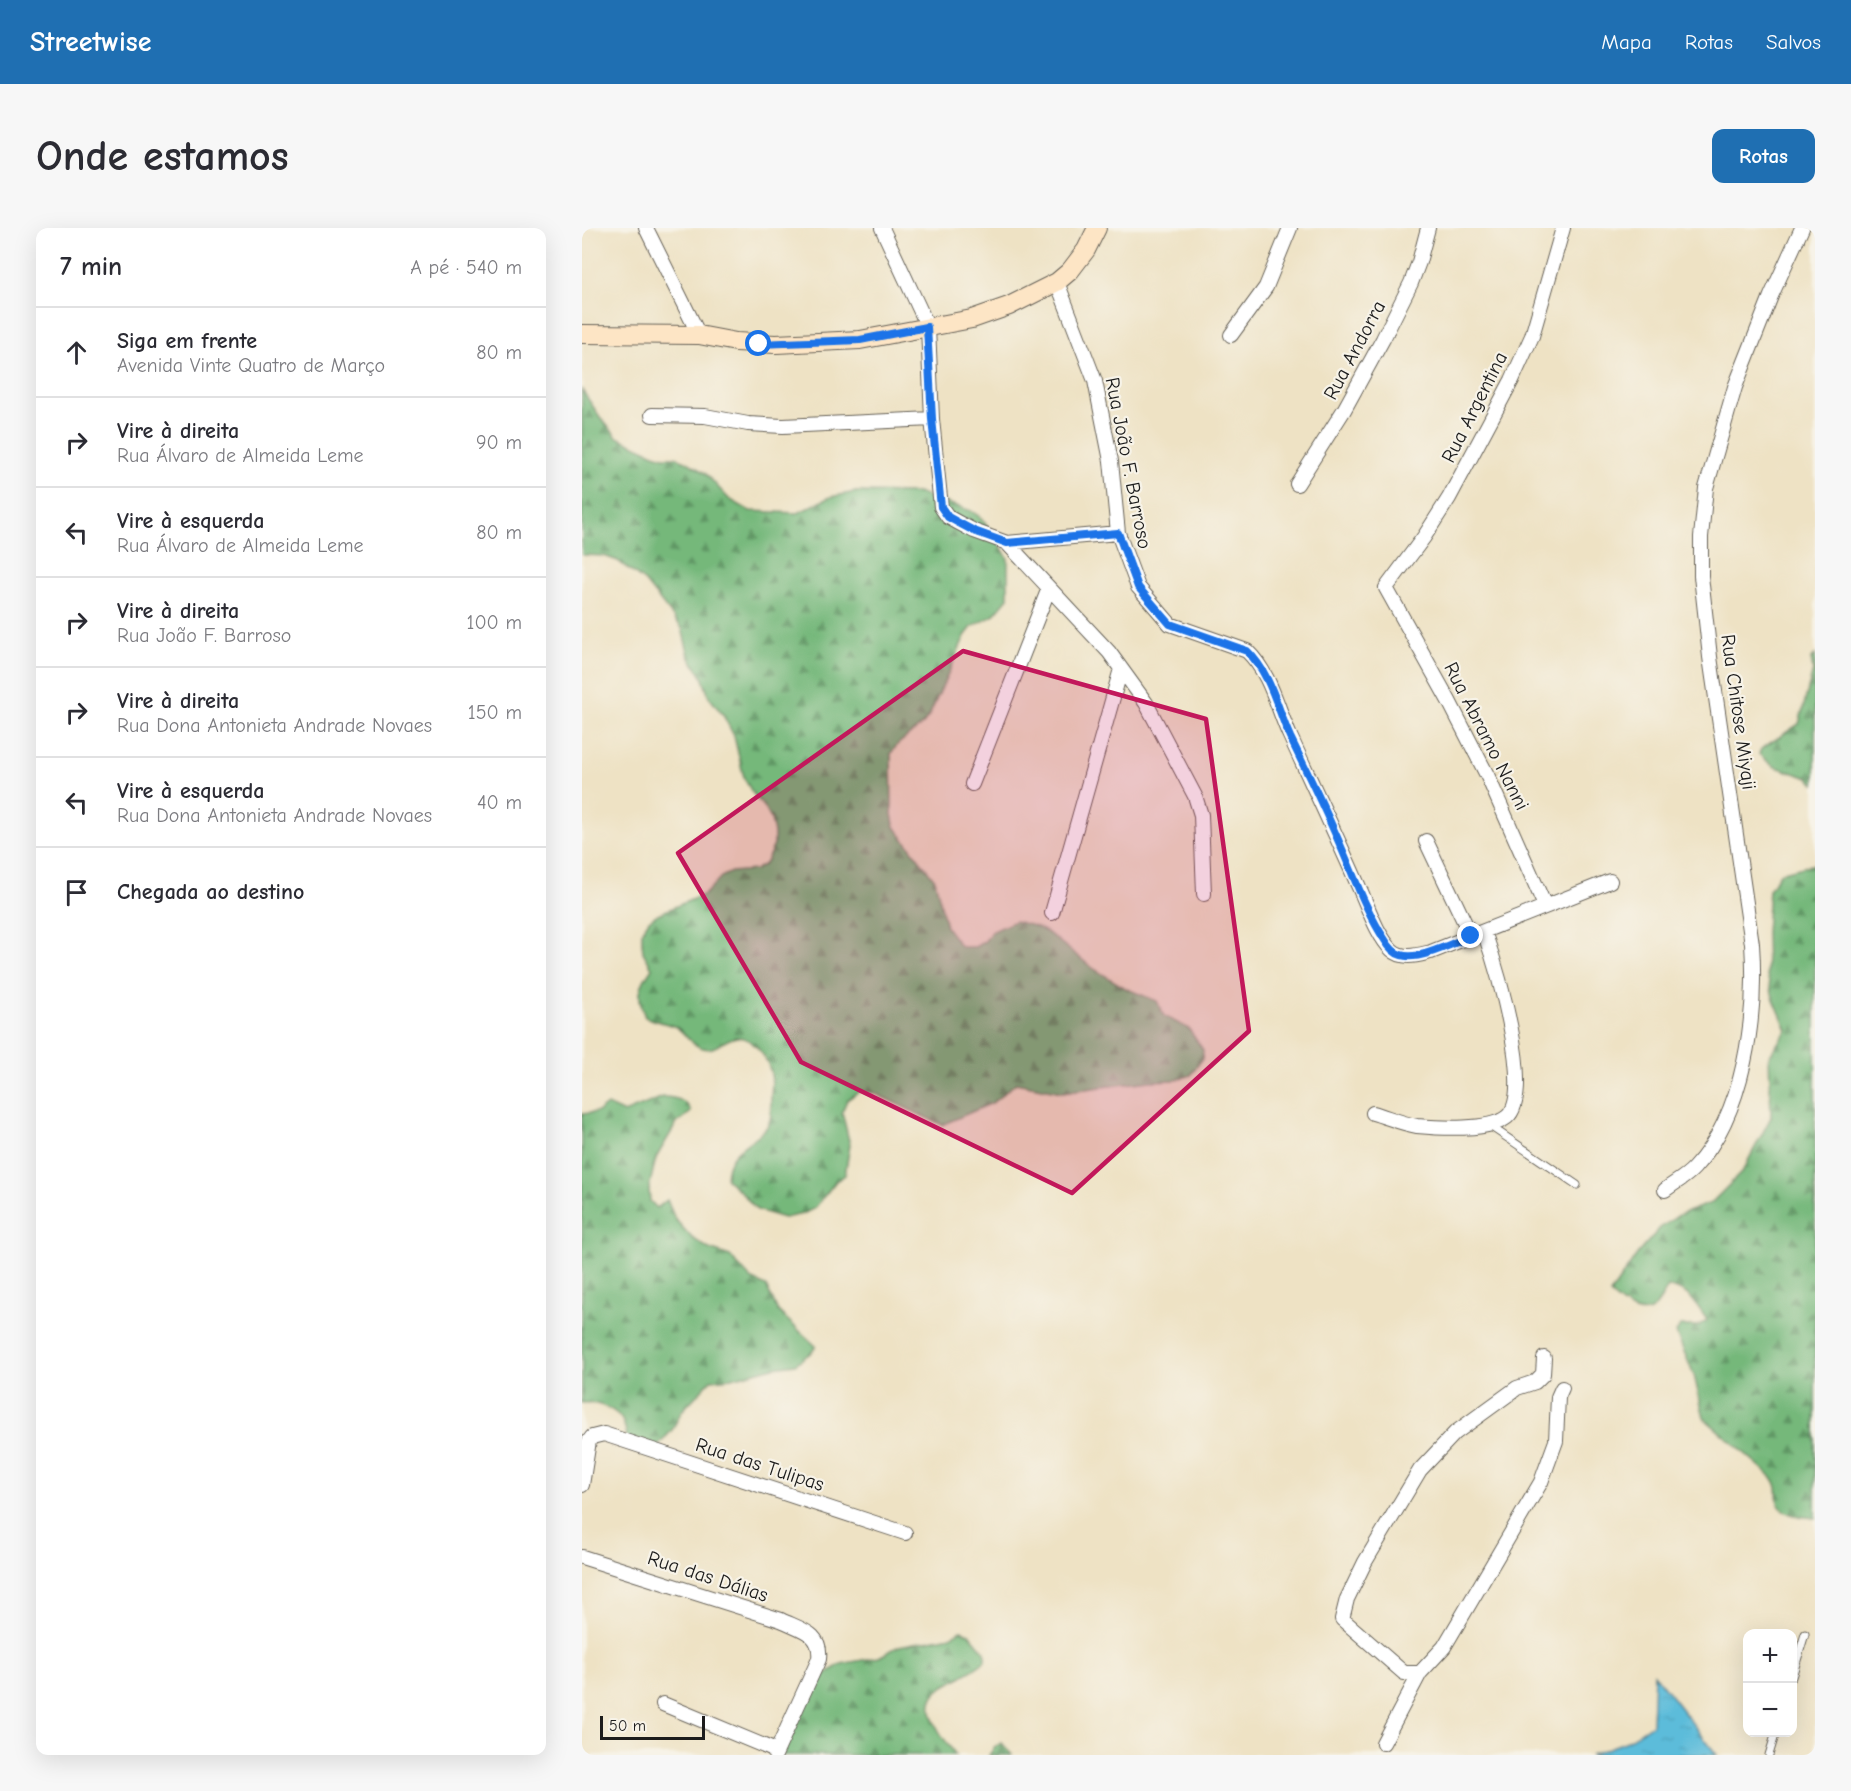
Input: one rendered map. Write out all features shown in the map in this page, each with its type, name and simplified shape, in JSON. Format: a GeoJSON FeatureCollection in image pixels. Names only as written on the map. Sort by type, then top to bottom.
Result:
{"type":"FeatureCollection","features":[{"type":"Feature","properties":{"kind":"main road"},"geometry":{"type":"LineString","coordinates":[[584,329],[699,335],[735,342],[786,344],[860,340],[972,319],[1000,309],[1057,282],[1086,250],[1097,228]]}},
{"type":"Feature","properties":{"kind":"street"},"geometry":{"type":"LineString","coordinates":[[646,228],[699,335]]}},
{"type":"Feature","properties":{"kind":"street"},"geometry":{"type":"LineString","coordinates":[[882,228],[927,327],[932,419],[941,507],[948,517],[981,534],[1007,543],[1118,533]]}},
{"type":"Feature","properties":{"kind":"street"},"geometry":{"type":"LineString","coordinates":[[1231,335],[1266,287],[1290,228]]}},
{"type":"Feature","properties":{"kind":"street","name":"Rua Andorra"},"geometry":{"type":"LineString","coordinates":[[1298,484],[1344,410],[1388,330],[1411,283],[1428,228]]}},
{"type":"Feature","properties":{"kind":"street","name":"Rua Argentina"},"geometry":{"type":"LineString","coordinates":[[1386,588],[1424,537],[1449,498],[1512,380],[1532,336],[1563,228]]}},
{"type":"Feature","properties":{"kind":"street","name":"Rua Chitose Miyaji"},"geometry":{"type":"LineString","coordinates":[[1665,1190],[1693,1170],[1709,1150],[1733,1098],[1749,1043],[1754,988],[1752,944],[1710,657],[1701,576],[1701,537],[1706,488],[1735,387],[1771,296],[1802,228]]}},
{"type":"Feature","properties":{"kind":"street","name":"Rua João F. Barroso"},"geometry":{"type":"LineString","coordinates":[[1057,282],[1095,381],[1103,411],[1111,461],[1118,533],[1138,587],[1170,624],[1247,651],[1254,658],[1279,706],[1289,734],[1368,907],[1392,950],[1405,956],[1415,956],[1477,933]]}},
{"type":"Feature","properties":{"kind":"street"},"geometry":{"type":"LineString","coordinates":[[652,415],[705,416],[783,426],[932,419]]}},
{"type":"Feature","properties":{"kind":"street"},"geometry":{"type":"LineString","coordinates":[[1007,543],[1109,652],[1146,703],[1195,796],[1201,815],[1204,894]]}},
{"type":"Feature","properties":{"kind":"street"},"geometry":{"type":"LineString","coordinates":[[972,784],[1049,588]]}},
{"type":"Feature","properties":{"kind":"street","name":"Rua Abramo Nanni"},"geometry":{"type":"LineString","coordinates":[[1386,588],[1478,758],[1545,906]]}},
{"type":"Feature","properties":{"kind":"street"},"geometry":{"type":"LineString","coordinates":[[1052,913],[1121,669]]}},
{"type":"Feature","properties":{"kind":"street"},"geometry":{"type":"LineString","coordinates":[[1373,1113],[1416,1126],[1484,1127],[1507,1116],[1514,1107],[1518,1084],[1517,1067],[1495,963],[1426,841]]}},
{"type":"Feature","properties":{"kind":"street"},"geometry":{"type":"LineString","coordinates":[[1477,933],[1610,881]]}},
{"type":"Feature","properties":{"kind":"street"},"geometry":{"type":"LineString","coordinates":[[1420,1673],[1404,1673],[1350,1628],[1342,1619],[1347,1599],[1365,1562],[1420,1470],[1455,1433],[1517,1388],[1535,1382],[1543,1374],[1544,1358]]}},
{"type":"Feature","properties":{"kind":"street"},"geometry":{"type":"LineString","coordinates":[[1383,1743],[1420,1673],[1443,1647],[1541,1482],[1556,1441],[1558,1397],[1562,1388]]}},
{"type":"Feature","properties":{"kind":"street","name":"Rua das Tulipas"},"geometry":{"type":"LineString","coordinates":[[582,1485],[589,1441],[592,1437],[604,1434],[904,1533]]}},
{"type":"Feature","properties":{"kind":"street","name":"Rua das Dálias"},"geometry":{"type":"LineString","coordinates":[[582,1557],[782,1620],[810,1634],[818,1641],[819,1659],[776,1753]]}},
{"type":"Feature","properties":{"kind":"street"},"geometry":{"type":"LineString","coordinates":[[663,1704],[776,1753]]}},
{"type":"Feature","properties":{"kind":"lane"},"geometry":{"type":"LineString","coordinates":[[1489,1125],[1577,1185]]}},
{"type":"Feature","properties":{"kind":"lane"},"geometry":{"type":"LineString","coordinates":[[1797,1660],[1805,1634]]}},
{"type":"Feature","properties":{"kind":"lane"},"geometry":{"type":"LineString","coordinates":[[1769,1755],[1774,1737]]}},
{"type":"Feature","properties":{"kind":"highlighted area"},"geometry":{"type":"Polygon","coordinates":[[[963,651],[1206,719],[1249,1031],[1072,1193],[801,1062],[678,853],[963,651]]]}},
{"type":"Feature","properties":{"kind":"green space"},"geometry":{"type":"Polygon","coordinates":[[[582,390],[617,437],[654,454],[686,461],[705,473],[729,499],[750,511],[798,513],[830,497],[856,492],[917,493],[971,511],[980,517],[996,537],[1008,559],[1008,598],[993,616],[972,627],[965,636],[930,714],[924,723],[897,745],[891,753],[894,825],[935,880],[946,927],[961,947],[975,947],[985,941],[991,932],[1015,921],[1037,927],[1048,933],[1094,969],[1127,989],[1157,1001],[1164,1016],[1189,1029],[1203,1050],[1202,1059],[1191,1075],[1176,1080],[1062,1092],[1016,1083],[992,1103],[942,1125],[874,1093],[860,1091],[847,1100],[842,1112],[850,1145],[845,1175],[836,1181],[815,1208],[803,1214],[784,1218],[757,1210],[726,1179],[727,1169],[735,1154],[766,1128],[769,1122],[772,1077],[769,1068],[760,1051],[745,1039],[734,1038],[708,1049],[702,1048],[676,1027],[645,1017],[640,1003],[640,991],[652,968],[643,952],[642,931],[649,920],[705,894],[721,877],[731,872],[755,870],[765,864],[774,845],[774,833],[771,819],[744,778],[734,736],[723,715],[709,697],[702,676],[689,656],[682,628],[645,582],[618,561],[604,556],[582,555],[582,390]]]}},
{"type":"Feature","properties":{"kind":"green space"},"geometry":{"type":"Polygon","coordinates":[[[1815,655],[1815,784],[1809,778],[1773,766],[1759,754],[1761,749],[1799,724],[1813,670],[1811,659],[1815,655]]]}},
{"type":"Feature","properties":{"kind":"green space"},"geometry":{"type":"Polygon","coordinates":[[[1815,864],[1815,1518],[1785,1512],[1779,1505],[1777,1486],[1772,1477],[1704,1418],[1694,1375],[1676,1333],[1680,1326],[1698,1326],[1707,1320],[1691,1298],[1682,1291],[1668,1287],[1655,1307],[1644,1313],[1631,1310],[1610,1294],[1638,1253],[1660,1228],[1679,1215],[1711,1203],[1742,1172],[1771,1117],[1769,1056],[1787,1030],[1773,997],[1767,975],[1766,933],[1769,890],[1780,873],[1815,864]]]}},
{"type":"Feature","properties":{"kind":"green space"},"geometry":{"type":"Polygon","coordinates":[[[663,1097],[680,1100],[691,1112],[676,1124],[656,1158],[649,1188],[650,1201],[657,1208],[667,1200],[675,1219],[692,1238],[709,1249],[730,1256],[751,1279],[766,1286],[778,1311],[816,1346],[812,1352],[795,1364],[732,1378],[711,1380],[682,1411],[672,1430],[658,1446],[629,1445],[623,1422],[616,1413],[600,1405],[582,1403],[582,1114],[598,1112],[607,1105],[624,1113],[663,1097]]]}},
{"type":"Feature","properties":{"kind":"green space"},"geometry":{"type":"Polygon","coordinates":[[[961,1630],[969,1633],[985,1652],[985,1661],[940,1689],[933,1696],[931,1705],[934,1723],[956,1755],[782,1755],[806,1693],[819,1678],[841,1664],[879,1657],[899,1646],[951,1636],[961,1630]]]}},
{"type":"Feature","properties":{"kind":"green space"},"geometry":{"type":"Polygon","coordinates":[[[1002,1743],[1012,1755],[989,1755],[996,1746],[1002,1743]]]}},
{"type":"Feature","properties":{"kind":"water"},"geometry":{"type":"Polygon","coordinates":[[[1654,1674],[1717,1755],[1590,1755],[1625,1742],[1652,1724],[1654,1674]]]}},
{"type":"Feature","properties":{"kind":"route"},"geometry":{"type":"LineString","coordinates":[[759,344],[860,340],[927,327],[932,419],[941,507],[948,517],[974,531],[1007,543],[1118,533],[1138,587],[1170,624],[1247,651],[1254,658],[1279,706],[1289,734],[1368,907],[1392,950],[1399,955],[1415,956],[1471,936]]}}]}
